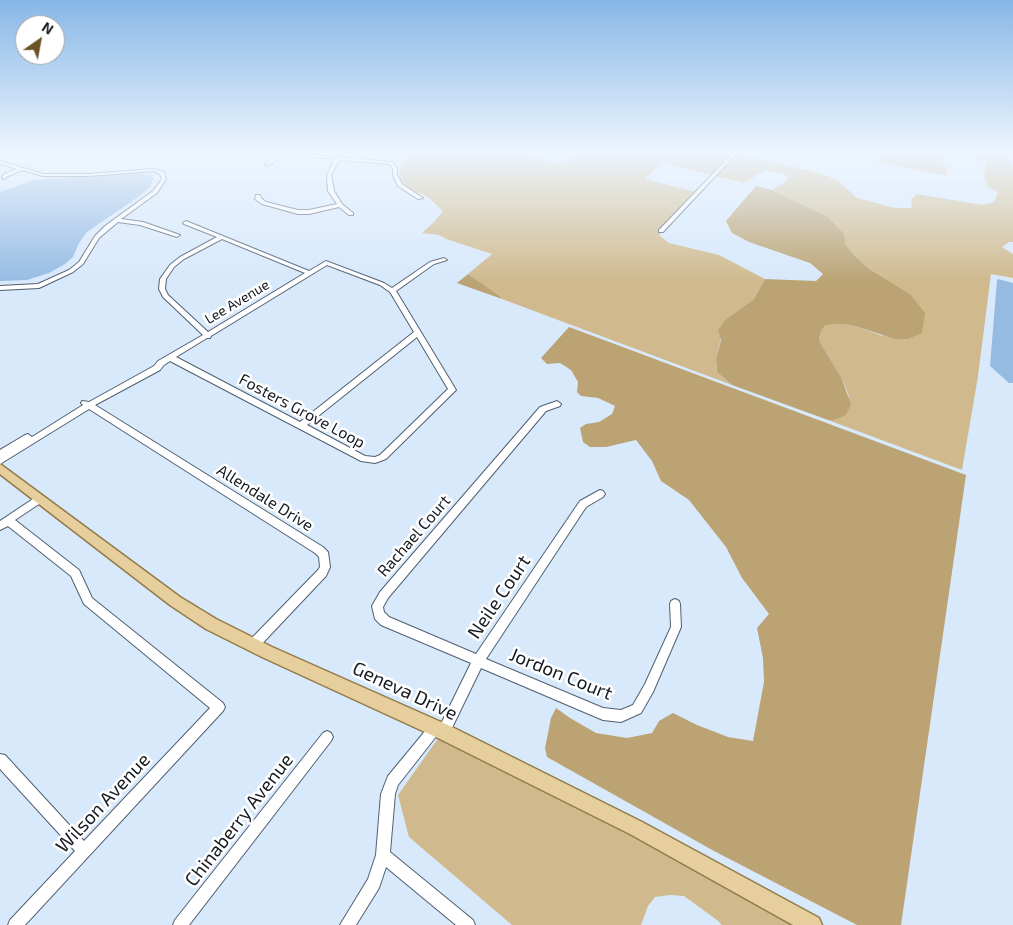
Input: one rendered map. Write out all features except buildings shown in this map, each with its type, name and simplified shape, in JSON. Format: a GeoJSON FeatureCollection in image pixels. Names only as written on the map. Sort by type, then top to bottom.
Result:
{"type":"FeatureCollection","features":[{"type":"Feature","properties":{"kind":"main road","name":"Geneva Drive"},"geometry":{"type":"LineString","coordinates":[[0,468],[175,601],[211,624],[439,730],[636,828],[812,925]]}},
{"type":"Feature","properties":{"kind":"street"},"geometry":{"type":"LineString","coordinates":[[0,288],[39,286],[61,277],[81,263],[97,237],[116,220],[149,196]]}},
{"type":"Feature","properties":{"kind":"street"},"geometry":{"type":"LineString","coordinates":[[258,196],[258,199],[264,203],[298,212],[309,212],[340,205]]}},
{"type":"Feature","properties":{"kind":"street"},"geometry":{"type":"LineString","coordinates":[[334,196],[340,205],[351,214]]}},
{"type":"Feature","properties":{"kind":"street"},"geometry":{"type":"LineString","coordinates":[[661,231],[694,196]]}},
{"type":"Feature","properties":{"kind":"street"},"geometry":{"type":"LineString","coordinates":[[116,220],[141,222],[177,235]]}},
{"type":"Feature","properties":{"kind":"street"},"geometry":{"type":"LineString","coordinates":[[186,223],[310,273]]}},
{"type":"Feature","properties":{"kind":"street"},"geometry":{"type":"LineString","coordinates":[[208,336],[165,296],[162,289],[163,278],[172,266],[182,258],[222,237]]}},
{"type":"Feature","properties":{"kind":"street"},"geometry":{"type":"LineString","coordinates":[[392,291],[432,263],[444,260]]}},
{"type":"Feature","properties":{"kind":"street","name":"Lee Avenue"},"geometry":{"type":"LineString","coordinates":[[0,454],[86,404],[157,368],[161,363],[326,263],[382,284],[392,291]]}},
{"type":"Feature","properties":{"kind":"street","name":"Fosters Grove Loop"},"geometry":{"type":"LineString","coordinates":[[172,358],[364,459],[375,460],[383,457],[452,390],[392,291]]}},
{"type":"Feature","properties":{"kind":"street"},"geometry":{"type":"LineString","coordinates":[[302,425],[417,333]]}},
{"type":"Feature","properties":{"kind":"street","name":"Lee Avenue"},"geometry":{"type":"LineString","coordinates":[[0,461],[86,404]]}},
{"type":"Feature","properties":{"kind":"street","name":"Allendale Drive"},"geometry":{"type":"LineString","coordinates":[[86,404],[319,550],[324,555],[325,567],[322,573],[253,645]]}},
{"type":"Feature","properties":{"kind":"street","name":"Rachael Court"},"geometry":{"type":"LineString","coordinates":[[478,661],[385,621],[379,615],[377,606],[384,595],[543,409],[557,404]]}},
{"type":"Feature","properties":{"kind":"street","name":"Neile Court"},"geometry":{"type":"LineString","coordinates":[[347,925],[374,883],[382,855],[388,794],[393,781],[439,730],[478,661],[583,504],[600,494]]}},
{"type":"Feature","properties":{"kind":"street"},"geometry":{"type":"LineString","coordinates":[[39,499],[4,523],[75,573],[88,601],[219,707]]}},
{"type":"Feature","properties":{"kind":"street","name":"Jordon Court"},"geometry":{"type":"LineString","coordinates":[[478,661],[603,714],[621,716],[637,709],[649,688],[676,627],[675,604]]}},
{"type":"Feature","properties":{"kind":"street","name":"Wilson Avenue"},"geometry":{"type":"LineString","coordinates":[[15,925],[219,707]]}},
{"type":"Feature","properties":{"kind":"street","name":"Chinaberry Avenue"},"geometry":{"type":"LineString","coordinates":[[180,925],[327,737]]}},
{"type":"Feature","properties":{"kind":"street"},"geometry":{"type":"LineString","coordinates":[[0,760],[84,850]]}},
{"type":"Feature","properties":{"kind":"street"},"geometry":{"type":"LineString","coordinates":[[382,855],[468,925]]}},
{"type":"Feature","properties":{"kind":"shaded area"},"geometry":{"type":"Polygon","coordinates":[[[427,196],[692,196],[659,235],[669,243],[719,255],[765,279],[754,299],[725,320],[716,359],[717,372],[732,385],[502,299],[468,274],[492,254],[439,235],[422,233],[443,211],[427,196]]]}},
{"type":"Feature","properties":{"kind":"shaded area"},"geometry":{"type":"Polygon","coordinates":[[[747,196],[785,196],[828,217],[844,234],[845,244],[854,255],[868,268],[910,294],[925,313],[922,333],[908,339],[895,339],[843,324],[826,325],[822,329],[819,338],[821,344],[841,377],[851,404],[846,415],[834,420],[828,420],[732,385],[717,372],[716,359],[721,340],[718,330],[725,320],[754,299],[765,279],[816,281],[823,274],[810,263],[749,242],[732,233],[726,221],[747,196]]]}},
{"type":"Feature","properties":{"kind":"shaded area"},"geometry":{"type":"Polygon","coordinates":[[[785,196],[855,196],[895,208],[912,208],[911,199],[914,196],[930,196],[982,205],[994,202],[996,196],[1013,196],[1013,242],[1009,242],[1002,247],[1013,254],[1013,278],[991,274],[978,376],[962,470],[828,420],[834,420],[849,396],[841,377],[821,344],[819,338],[822,329],[826,325],[843,324],[855,326],[883,336],[910,294],[868,268],[845,244],[842,233],[835,224],[811,209],[785,196]]]}},
{"type":"Feature","properties":{"kind":"shaded area"},"geometry":{"type":"Polygon","coordinates":[[[468,274],[498,295],[502,299],[457,283],[468,274]]]}},
{"type":"Feature","properties":{"kind":"shaded area"},"geometry":{"type":"Polygon","coordinates":[[[569,327],[966,475],[901,925],[857,925],[714,851],[547,757],[545,748],[551,718],[556,708],[596,733],[627,738],[652,733],[659,721],[673,713],[728,737],[753,741],[764,682],[763,658],[757,628],[769,614],[742,578],[726,547],[689,500],[661,481],[652,461],[636,440],[606,447],[590,447],[583,442],[580,428],[586,424],[599,422],[612,414],[615,406],[598,398],[581,396],[577,392],[578,382],[571,370],[560,363],[547,364],[541,358],[569,327]]]}},
{"type":"Feature","properties":{"kind":"shaded area"},"geometry":{"type":"Polygon","coordinates":[[[439,737],[634,835],[796,925],[722,925],[684,896],[670,895],[655,897],[648,906],[641,925],[512,925],[409,837],[398,795],[439,737]]]}},
{"type":"Feature","properties":{"kind":"water"},"geometry":{"type":"Polygon","coordinates":[[[0,196],[139,196],[87,232],[79,243],[73,257],[65,264],[49,273],[27,280],[0,281],[0,196]]]}},
{"type":"Feature","properties":{"kind":"water"},"geometry":{"type":"Polygon","coordinates":[[[998,279],[1013,283],[1013,383],[1009,383],[990,366],[998,279]]]}}]}
